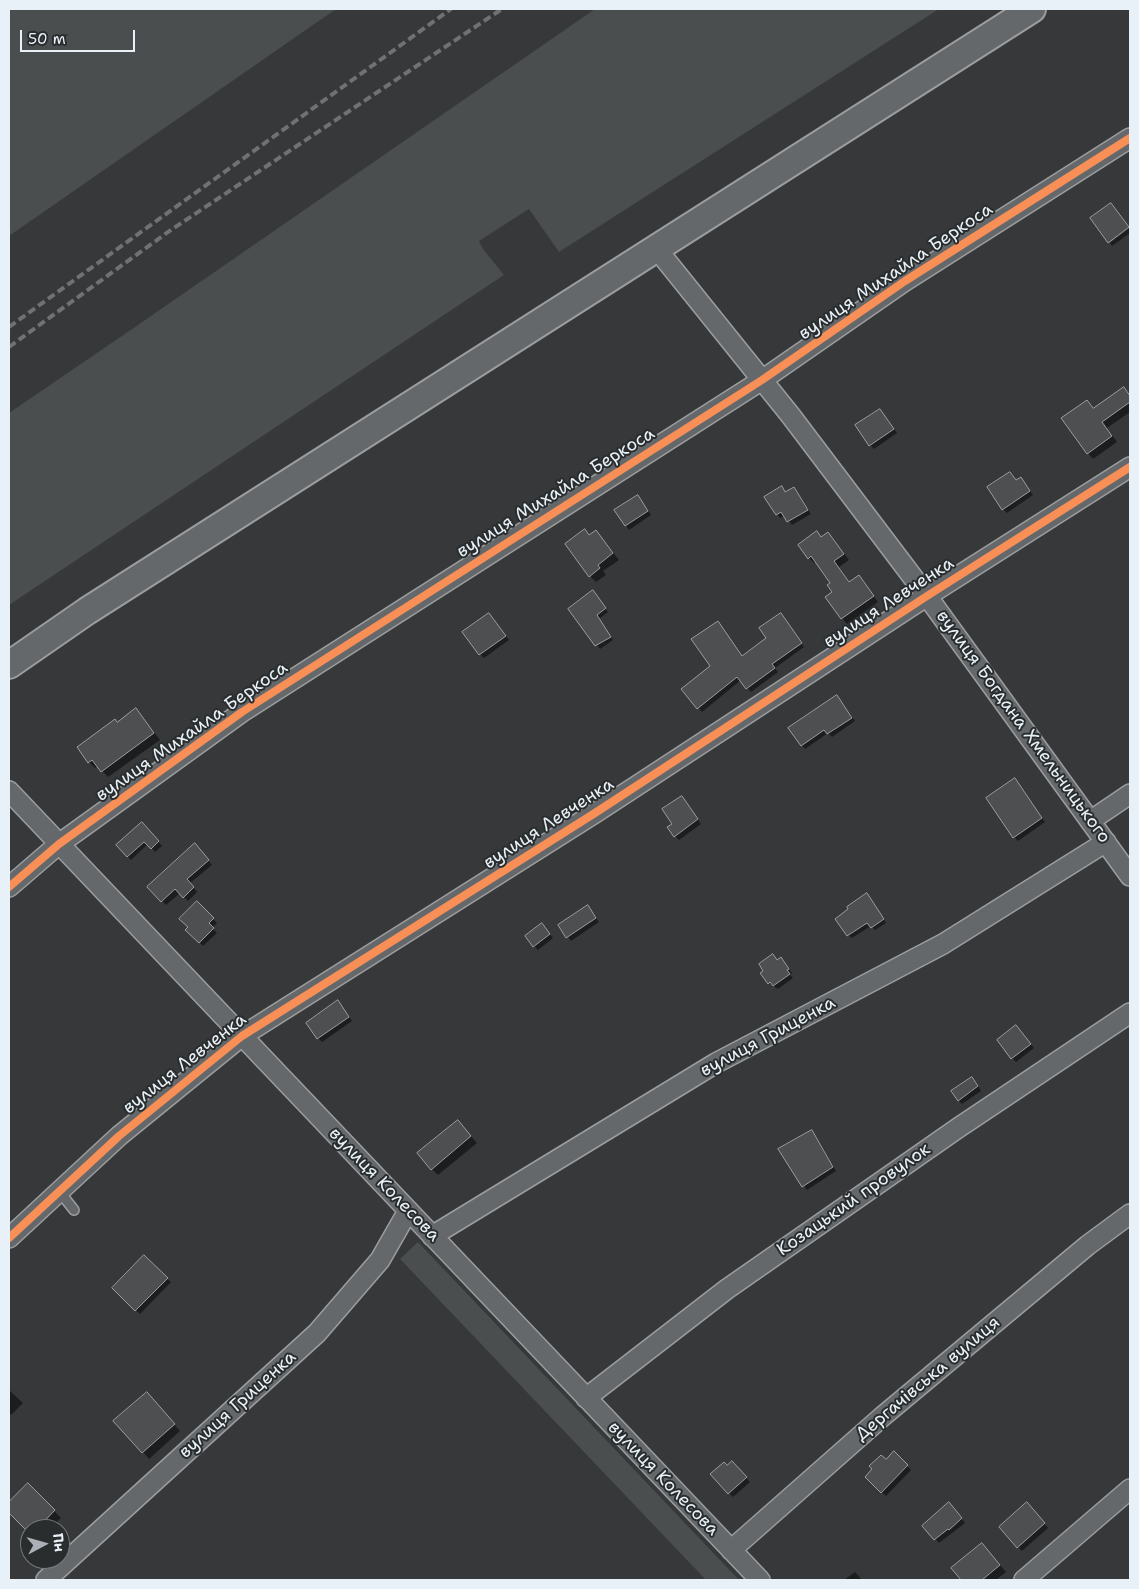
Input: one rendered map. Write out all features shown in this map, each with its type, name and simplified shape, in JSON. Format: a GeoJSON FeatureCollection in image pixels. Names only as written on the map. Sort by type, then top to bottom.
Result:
{"type":"FeatureCollection","features":[{"type":"Feature","properties":{"kind":"main road"},"geometry":{"type":"LineString","coordinates":[[9,665],[88,611],[1032,9]]}},
{"type":"Feature","properties":{"kind":"street","name":"вулиця Михайла Беркоса"},"geometry":{"type":"LineString","coordinates":[[9,887],[59,844],[242,712],[762,380],[905,281],[1130,138]]}},
{"type":"Feature","properties":{"kind":"street","name":"вулиця Богдана Хмельницького"},"geometry":{"type":"LineString","coordinates":[[656,248],[762,380],[927,596],[1130,876]]}},
{"type":"Feature","properties":{"kind":"street","name":"вулиця Левченка"},"geometry":{"type":"LineString","coordinates":[[9,1238],[119,1136],[242,1036],[603,808],[927,596],[1130,467]]}},
{"type":"Feature","properties":{"kind":"street","name":"вулиця Колесова"},"geometry":{"type":"LineString","coordinates":[[9,791],[760,1580]]}},
{"type":"Feature","properties":{"kind":"street"},"geometry":{"type":"LineString","coordinates":[[1090,821],[1130,794]]}},
{"type":"Feature","properties":{"kind":"street","name":"вулиця Гриценка"},"geometry":{"type":"LineString","coordinates":[[432,1236],[716,1063],[943,944],[1106,842]]}},
{"type":"Feature","properties":{"kind":"street","name":"Козацький провулок"},"geometry":{"type":"LineString","coordinates":[[586,1398],[727,1289],[958,1128],[1130,1013]]}},
{"type":"Feature","properties":{"kind":"street","name":"вулиця Гриценка"},"geometry":{"type":"LineString","coordinates":[[46,1580],[317,1333],[380,1260],[408,1211]]}},
{"type":"Feature","properties":{"kind":"street","name":"Дергачівська вулиця"},"geometry":{"type":"LineString","coordinates":[[730,1550],[883,1416],[1088,1245],[1130,1214]]}},
{"type":"Feature","properties":{"kind":"street"},"geometry":{"type":"LineString","coordinates":[[1024,1580],[1130,1489]]}},
{"type":"Feature","properties":{"kind":"lane"},"geometry":{"type":"LineString","coordinates":[[58,1191],[74,1210]]}},
{"type":"Feature","properties":{"kind":"shaded area"},"geometry":{"type":"Polygon","coordinates":[[[9,9],[336,9],[9,236],[9,9]]]}},
{"type":"Feature","properties":{"kind":"shaded area"},"geometry":{"type":"Polygon","coordinates":[[[595,9],[939,9],[559,252],[529,209],[479,241],[483,249],[504,275],[9,605],[9,413],[595,9]]]}},
{"type":"Feature","properties":{"kind":"shaded area"},"geometry":{"type":"Polygon","coordinates":[[[418,1242],[739,1580],[706,1580],[400,1259],[418,1242]]]}},
{"type":"Feature","properties":{"kind":"building"},"geometry":{"type":"Polygon","coordinates":[[[1111,203],[1129,227],[1108,243],[1090,218],[1111,203]]]}},
{"type":"Feature","properties":{"kind":"building"},"geometry":{"type":"Polygon","coordinates":[[[1124,387],[1130,396],[1130,402],[1102,422],[1112,436],[1087,454],[1061,418],[1087,400],[1093,408],[1124,387]]]}},
{"type":"Feature","properties":{"kind":"building"},"geometry":{"type":"Polygon","coordinates":[[[880,409],[894,429],[869,446],[855,425],[880,409]]]}},
{"type":"Feature","properties":{"kind":"building"},"geometry":{"type":"Polygon","coordinates":[[[1010,472],[1016,480],[1021,477],[1030,491],[1002,510],[987,487],[1010,472]]]}},
{"type":"Feature","properties":{"kind":"building"},"geometry":{"type":"Polygon","coordinates":[[[782,486],[785,492],[794,487],[808,510],[787,522],[781,512],[776,515],[764,497],[782,486]]]}},
{"type":"Feature","properties":{"kind":"building"},"geometry":{"type":"Polygon","coordinates":[[[638,495],[648,511],[625,526],[614,510],[638,495]]]}},
{"type":"Feature","properties":{"kind":"building"},"geometry":{"type":"Polygon","coordinates":[[[585,529],[589,535],[596,530],[613,553],[598,565],[600,568],[589,577],[565,544],[585,529]]]}},
{"type":"Feature","properties":{"kind":"building"},"geometry":{"type":"Polygon","coordinates":[[[817,531],[821,537],[828,532],[844,554],[834,561],[849,582],[859,575],[874,596],[841,619],[825,597],[832,592],[827,585],[830,583],[811,556],[808,559],[798,545],[817,531]]]}},
{"type":"Feature","properties":{"kind":"building"},"geometry":{"type":"Polygon","coordinates":[[[593,590],[606,608],[597,615],[611,637],[595,646],[568,609],[593,590]]]}},
{"type":"Feature","properties":{"kind":"building"},"geometry":{"type":"Polygon","coordinates":[[[489,613],[506,636],[479,655],[462,632],[489,613]]]}},
{"type":"Feature","properties":{"kind":"building"},"geometry":{"type":"Polygon","coordinates":[[[781,613],[802,643],[772,664],[775,668],[746,689],[737,677],[697,709],[681,689],[710,666],[691,639],[718,621],[742,656],[766,638],[759,628],[781,613]]]}},
{"type":"Feature","properties":{"kind":"building"},"geometry":{"type":"Polygon","coordinates":[[[837,695],[852,718],[827,734],[824,730],[801,746],[788,728],[837,695]]]}},
{"type":"Feature","properties":{"kind":"building"},"geometry":{"type":"Polygon","coordinates":[[[136,708],[154,733],[101,772],[92,760],[88,763],[77,747],[115,719],[117,722],[136,708]]]}},
{"type":"Feature","properties":{"kind":"building"},"geometry":{"type":"Polygon","coordinates":[[[1015,778],[1042,818],[1013,838],[986,798],[1015,778]]]}},
{"type":"Feature","properties":{"kind":"building"},"geometry":{"type":"Polygon","coordinates":[[[682,796],[698,819],[674,837],[667,827],[672,824],[662,809],[682,796]]]}},
{"type":"Feature","properties":{"kind":"building"},"geometry":{"type":"Polygon","coordinates":[[[142,822],[159,841],[151,849],[144,842],[127,857],[116,845],[142,822]]]}},
{"type":"Feature","properties":{"kind":"building"},"geometry":{"type":"Polygon","coordinates":[[[195,843],[209,860],[187,879],[194,887],[183,898],[175,889],[161,902],[147,887],[195,843]]]}},
{"type":"Feature","properties":{"kind":"building"},"geometry":{"type":"Polygon","coordinates":[[[867,893],[884,919],[871,928],[867,923],[847,936],[835,919],[848,909],[847,907],[867,893]]]}},
{"type":"Feature","properties":{"kind":"building"},"geometry":{"type":"Polygon","coordinates":[[[197,901],[214,918],[209,923],[214,928],[199,943],[185,930],[188,927],[179,919],[197,901]]]}},
{"type":"Feature","properties":{"kind":"building"},"geometry":{"type":"Polygon","coordinates":[[[588,905],[596,918],[566,938],[558,925],[588,905]]]}},
{"type":"Feature","properties":{"kind":"building"},"geometry":{"type":"Polygon","coordinates":[[[542,923],[550,934],[533,947],[525,936],[542,923]]]}},
{"type":"Feature","properties":{"kind":"building"},"geometry":{"type":"Polygon","coordinates":[[[773,954],[777,960],[781,957],[790,974],[773,986],[770,982],[768,984],[760,973],[763,971],[759,964],[773,954]]]}},
{"type":"Feature","properties":{"kind":"building"},"geometry":{"type":"Polygon","coordinates":[[[338,1000],[349,1017],[317,1039],[306,1023],[338,1000]]]}},
{"type":"Feature","properties":{"kind":"building"},"geometry":{"type":"Polygon","coordinates":[[[1016,1025],[1031,1044],[1011,1059],[997,1040],[1016,1025]]]}},
{"type":"Feature","properties":{"kind":"building"},"geometry":{"type":"Polygon","coordinates":[[[972,1077],[978,1086],[958,1101],[951,1091],[972,1077]]]}},
{"type":"Feature","properties":{"kind":"building"},"geometry":{"type":"Polygon","coordinates":[[[458,1120],[471,1136],[431,1170],[417,1153],[458,1120]]]}},
{"type":"Feature","properties":{"kind":"building"},"geometry":{"type":"Polygon","coordinates":[[[812,1130],[833,1167],[802,1187],[778,1149],[812,1130]]]}},
{"type":"Feature","properties":{"kind":"building"},"geometry":{"type":"Polygon","coordinates":[[[144,1255],[168,1278],[135,1311],[112,1288],[144,1255]]]}},
{"type":"Feature","properties":{"kind":"building"},"geometry":{"type":"Polygon","coordinates":[[[147,1392],[175,1424],[142,1453],[113,1421],[147,1392]]]}},
{"type":"Feature","properties":{"kind":"building"},"geometry":{"type":"Polygon","coordinates":[[[894,1451],[908,1465],[881,1493],[865,1477],[872,1469],[869,1466],[881,1455],[886,1459],[894,1451]]]}},
{"type":"Feature","properties":{"kind":"building"},"geometry":{"type":"Polygon","coordinates":[[[732,1461],[747,1477],[728,1494],[710,1474],[724,1462],[727,1465],[732,1461]]]}},
{"type":"Feature","properties":{"kind":"building"},"geometry":{"type":"Polygon","coordinates":[[[28,1483],[55,1510],[46,1519],[20,1519],[20,1524],[9,1513],[9,1502],[28,1483]]]}},
{"type":"Feature","properties":{"kind":"building"},"geometry":{"type":"Polygon","coordinates":[[[949,1502],[962,1518],[934,1540],[922,1526],[949,1502]]]}},
{"type":"Feature","properties":{"kind":"building"},"geometry":{"type":"Polygon","coordinates":[[[1027,1502],[1045,1523],[1017,1548],[999,1527],[1027,1502]]]}},
{"type":"Feature","properties":{"kind":"building"},"geometry":{"type":"Polygon","coordinates":[[[982,1543],[1000,1565],[982,1580],[961,1580],[951,1568],[982,1543]]]}},
{"type":"Feature","properties":{"kind":"railway"},"geometry":{"type":"LineString","coordinates":[[9,327],[451,9]]}},
{"type":"Feature","properties":{"kind":"railway"},"geometry":{"type":"LineString","coordinates":[[9,347],[168,232],[502,9]]}},
{"type":"Feature","properties":{"kind":"cycle path"},"geometry":{"type":"LineString","coordinates":[[9,887],[59,844],[242,712],[762,380],[905,281],[1130,138]]}},
{"type":"Feature","properties":{"kind":"cycle path"},"geometry":{"type":"LineString","coordinates":[[9,1238],[119,1136],[242,1036],[595,813],[927,596],[1130,467]]}}]}
